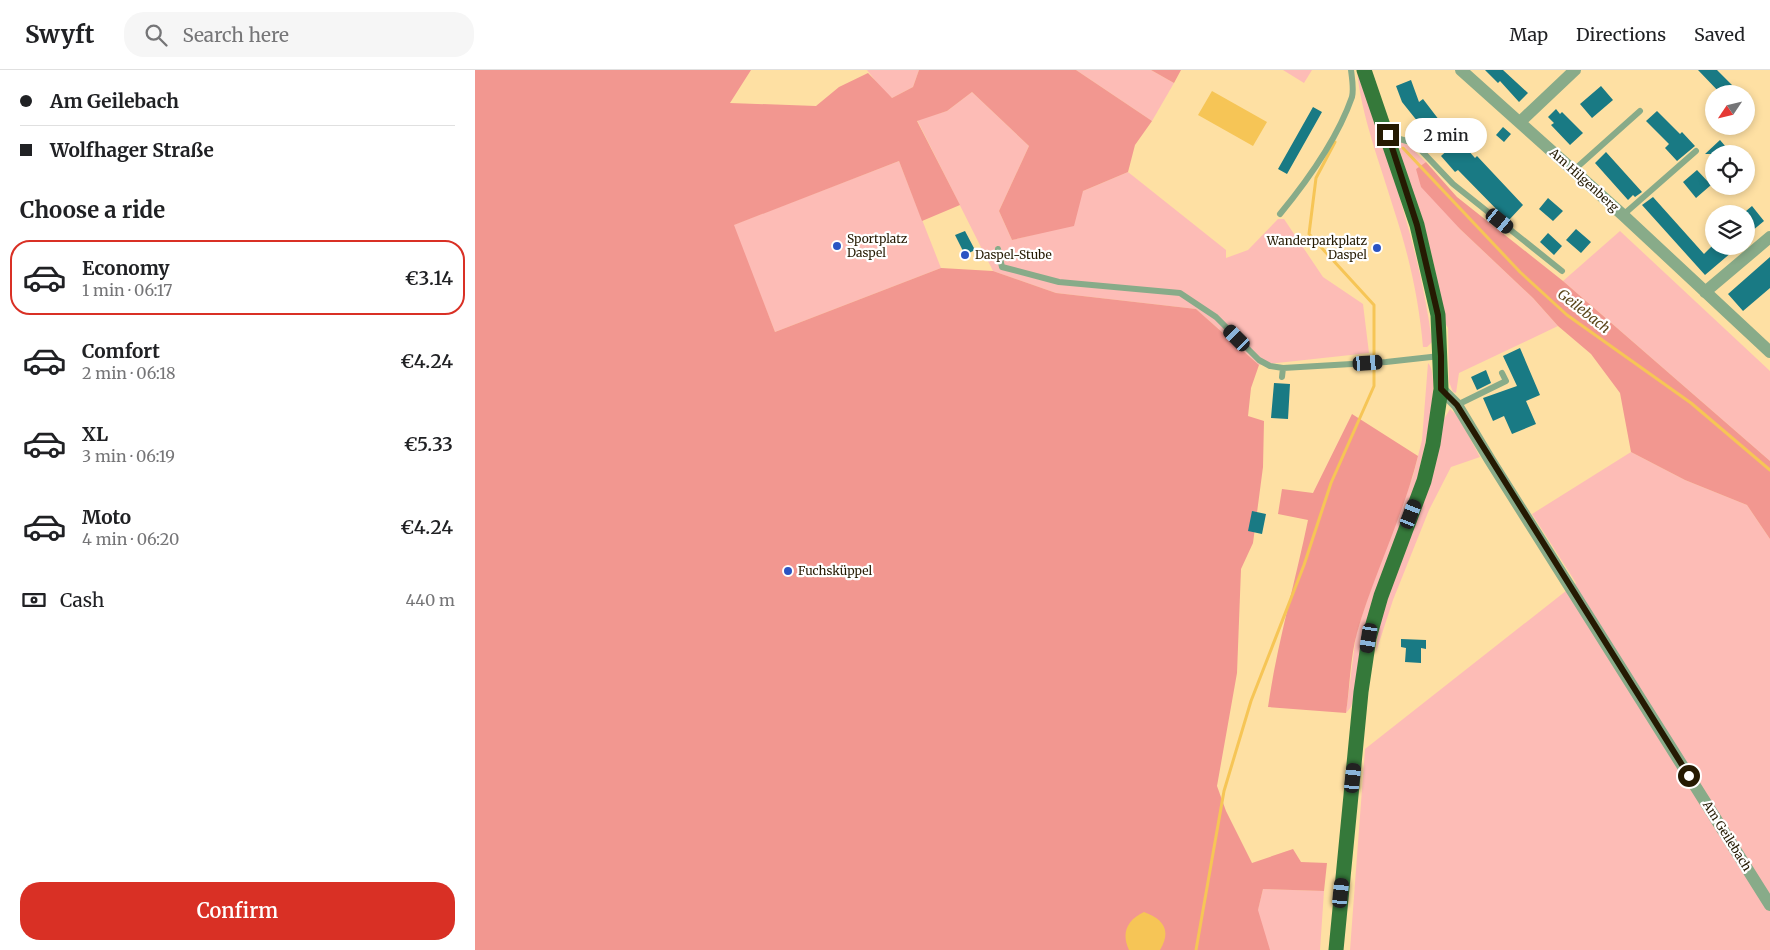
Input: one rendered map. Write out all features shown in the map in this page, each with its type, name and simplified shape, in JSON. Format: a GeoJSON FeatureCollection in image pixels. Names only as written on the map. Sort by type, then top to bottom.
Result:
{"type":"FeatureCollection","features":[{"type":"Feature","properties":{"kind":"main road"},"geometry":{"type":"LineString","coordinates":[[1336,950],[1361,692],[1369,638],[1381,596],[1423,481],[1433,444],[1441,389],[1438,315],[1417,225],[1388,135],[1364,70]]}},
{"type":"Feature","properties":{"kind":"street","name":"Am Hilgenberg"},"geometry":{"type":"LineString","coordinates":[[1461,70],[1623,214],[1770,352]]}},
{"type":"Feature","properties":{"kind":"street"},"geometry":{"type":"LineString","coordinates":[[1520,122],[1575,70]]}},
{"type":"Feature","properties":{"kind":"street"},"geometry":{"type":"LineString","coordinates":[[1705,292],[1770,237]]}},
{"type":"Feature","properties":{"kind":"street","name":"Am Geilebach"},"geometry":{"type":"LineString","coordinates":[[1441,389],[1457,405],[1770,905]]}},
{"type":"Feature","properties":{"kind":"lane"},"geometry":{"type":"LineString","coordinates":[[1280,214],[1307,182],[1332,138],[1353,95],[1351,70]]}},
{"type":"Feature","properties":{"kind":"lane"},"geometry":{"type":"LineString","coordinates":[[1574,170],[1640,111]]}},
{"type":"Feature","properties":{"kind":"lane"},"geometry":{"type":"LineString","coordinates":[[1388,135],[1414,143],[1453,184],[1562,271]]}},
{"type":"Feature","properties":{"kind":"lane"},"geometry":{"type":"LineString","coordinates":[[1623,214],[1696,150]]}},
{"type":"Feature","properties":{"kind":"lane"},"geometry":{"type":"LineString","coordinates":[[998,248],[1002,267],[1059,282],[1180,293],[1216,317],[1259,360],[1270,366],[1283,368],[1386,362],[1441,356]]}},
{"type":"Feature","properties":{"kind":"lane"},"geometry":{"type":"LineString","coordinates":[[1282,377],[1283,368]]}},
{"type":"Feature","properties":{"kind":"lane"},"geometry":{"type":"LineString","coordinates":[[1457,405],[1505,382],[1501,373]]}},
{"type":"Feature","properties":{"kind":"shaded area"},"geometry":{"type":"Polygon","coordinates":[[[475,70],[751,70],[730,103],[816,106],[839,87],[868,73],[892,98],[913,87],[919,70],[1076,70],[1152,121],[1135,145],[1128,172],[1083,191],[1074,226],[1012,240],[999,211],[1029,146],[972,92],[947,111],[917,121],[960,205],[922,221],[899,161],[734,225],[775,332],[941,268],[993,271],[1056,293],[1196,309],[1259,365],[1251,388],[1248,416],[1264,421],[1263,467],[1253,543],[1241,569],[1237,673],[1217,786],[1226,811],[1252,863],[1293,849],[1301,862],[1327,863],[1324,891],[1263,889],[1258,910],[1270,950],[475,950],[475,70]]]}},
{"type":"Feature","properties":{"kind":"shaded area"},"geometry":{"type":"Polygon","coordinates":[[[867,70],[919,70],[913,87],[892,98],[883,91],[867,70]]]}},
{"type":"Feature","properties":{"kind":"shaded area"},"geometry":{"type":"Polygon","coordinates":[[[1076,70],[1151,70],[1174,83],[1152,121],[1076,70]]]}},
{"type":"Feature","properties":{"kind":"shaded area"},"geometry":{"type":"Polygon","coordinates":[[[1151,70],[1181,70],[1174,83],[1151,70]]]}},
{"type":"Feature","properties":{"kind":"shaded area"},"geometry":{"type":"Polygon","coordinates":[[[1283,70],[1312,70],[1304,83],[1283,70]]]}},
{"type":"Feature","properties":{"kind":"shaded area"},"geometry":{"type":"Polygon","coordinates":[[[1357,70],[1402,204],[1420,272],[1432,342],[1427,347],[1423,347],[1419,312],[1409,261],[1367,123],[1357,70]]]}},
{"type":"Feature","properties":{"kind":"shaded area"},"geometry":{"type":"Polygon","coordinates":[[[1212,91],[1267,122],[1253,146],[1198,115],[1212,91]]]}},
{"type":"Feature","properties":{"kind":"shaded area"},"geometry":{"type":"Polygon","coordinates":[[[972,92],[1029,146],[999,211],[1012,240],[1040,233],[1083,191],[1128,172],[1226,250],[1226,258],[1248,250],[1278,219],[1284,219],[1323,277],[1363,304],[1369,353],[1259,365],[1196,309],[1056,293],[993,271],[917,120],[947,111],[972,92]]]}},
{"type":"Feature","properties":{"kind":"shaded area"},"geometry":{"type":"Polygon","coordinates":[[[1398,140],[1409,146],[1426,162],[1416,169],[1460,229],[1533,298],[1558,326],[1459,373],[1456,393],[1453,392],[1449,382],[1448,328],[1445,323],[1433,259],[1404,171],[1398,140]]]}},
{"type":"Feature","properties":{"kind":"shaded area","name":"Sportplatz Daspel"},"geometry":{"type":"Polygon","coordinates":[[[899,161],[941,268],[775,332],[733,225],[899,161]]]}},
{"type":"Feature","properties":{"kind":"shaded area"},"geometry":{"type":"Polygon","coordinates":[[[1426,162],[1457,197],[1563,281],[1770,461],[1770,539],[1747,505],[1685,480],[1631,452],[1620,393],[1591,354],[1558,326],[1533,298],[1460,229],[1421,187],[1416,169],[1426,162]]]}},
{"type":"Feature","properties":{"kind":"shaded area"},"geometry":{"type":"Polygon","coordinates":[[[1620,231],[1770,371],[1770,461],[1563,281],[1620,231]]]}},
{"type":"Feature","properties":{"kind":"shaded area"},"geometry":{"type":"Polygon","coordinates":[[[1428,363],[1432,371],[1432,399],[1418,475],[1351,707],[1346,713],[1356,635],[1370,591],[1413,476],[1422,440],[1428,363]]]}},
{"type":"Feature","properties":{"kind":"shaded area"},"geometry":{"type":"Polygon","coordinates":[[[1450,409],[1458,416],[1480,457],[1451,467],[1429,510],[1393,600],[1376,652],[1379,625],[1444,419],[1450,409]]]}},
{"type":"Feature","properties":{"kind":"shaded area"},"geometry":{"type":"Polygon","coordinates":[[[1352,414],[1418,456],[1405,501],[1357,633],[1351,662],[1346,713],[1268,707],[1281,637],[1308,520],[1278,514],[1282,489],[1313,493],[1352,414]]]}},
{"type":"Feature","properties":{"kind":"shaded area"},"geometry":{"type":"Polygon","coordinates":[[[1631,452],[1685,480],[1747,505],[1770,539],[1770,950],[1350,950],[1365,749],[1576,583],[1532,514],[1631,452]]]}},
{"type":"Feature","properties":{"kind":"shaded area"},"geometry":{"type":"Polygon","coordinates":[[[1263,889],[1324,891],[1320,950],[1269,950],[1257,913],[1263,889]]]}},
{"type":"Feature","properties":{"kind":"shaded area"},"geometry":{"type":"Polygon","coordinates":[[[1144,912],[1156,918],[1164,926],[1164,943],[1160,950],[1129,950],[1126,938],[1127,928],[1133,919],[1144,912]]]}},
{"type":"Feature","properties":{"kind":"building"},"geometry":{"type":"Polygon","coordinates":[[[1485,70],[1503,70],[1528,93],[1519,102],[1500,81],[1498,83],[1485,70]]]}},
{"type":"Feature","properties":{"kind":"building"},"geometry":{"type":"Polygon","coordinates":[[[1698,70],[1717,70],[1732,85],[1712,85],[1698,70]]]}},
{"type":"Feature","properties":{"kind":"building"},"geometry":{"type":"Polygon","coordinates":[[[1411,80],[1419,102],[1423,99],[1446,129],[1430,142],[1419,129],[1422,127],[1402,102],[1396,86],[1411,80]]]}},
{"type":"Feature","properties":{"kind":"building"},"geometry":{"type":"Polygon","coordinates":[[[1601,86],[1613,100],[1592,118],[1580,104],[1601,86]]]}},
{"type":"Feature","properties":{"kind":"building"},"geometry":{"type":"Polygon","coordinates":[[[1313,107],[1322,112],[1287,174],[1278,169],[1313,107]]]}},
{"type":"Feature","properties":{"kind":"building"},"geometry":{"type":"Polygon","coordinates":[[[1556,109],[1560,114],[1562,112],[1583,133],[1570,145],[1551,125],[1554,123],[1548,117],[1556,109]]]}},
{"type":"Feature","properties":{"kind":"building"},"geometry":{"type":"Polygon","coordinates":[[[1657,111],[1695,146],[1677,161],[1665,148],[1669,144],[1646,121],[1657,111]]]}},
{"type":"Feature","properties":{"kind":"building"},"geometry":{"type":"Polygon","coordinates":[[[1503,127],[1511,134],[1504,142],[1496,135],[1503,127]]]}},
{"type":"Feature","properties":{"kind":"building"},"geometry":{"type":"Polygon","coordinates":[[[1459,140],[1475,158],[1477,156],[1523,205],[1508,221],[1458,170],[1455,172],[1441,156],[1459,140]]]}},
{"type":"Feature","properties":{"kind":"building"},"geometry":{"type":"Polygon","coordinates":[[[1720,140],[1724,145],[1715,145],[1720,140]]]}},
{"type":"Feature","properties":{"kind":"building"},"geometry":{"type":"Polygon","coordinates":[[[1606,152],[1642,192],[1635,197],[1633,195],[1628,200],[1595,163],[1606,152]]]}},
{"type":"Feature","properties":{"kind":"building"},"geometry":{"type":"Polygon","coordinates":[[[1697,170],[1705,179],[1705,190],[1696,198],[1683,182],[1697,170]]]}},
{"type":"Feature","properties":{"kind":"building"},"geometry":{"type":"Polygon","coordinates":[[[1653,197],[1705,255],[1728,255],[1705,275],[1642,205],[1653,197]]]}},
{"type":"Feature","properties":{"kind":"building"},"geometry":{"type":"Polygon","coordinates":[[[1548,198],[1563,211],[1553,221],[1539,209],[1548,198]]]}},
{"type":"Feature","properties":{"kind":"building"},"geometry":{"type":"Polygon","coordinates":[[[1755,210],[1764,221],[1755,228],[1755,210]]]}},
{"type":"Feature","properties":{"kind":"building"},"geometry":{"type":"Polygon","coordinates":[[[1576,229],[1591,242],[1581,253],[1566,240],[1576,229]]]}},
{"type":"Feature","properties":{"kind":"building"},"geometry":{"type":"Polygon","coordinates":[[[965,231],[975,250],[965,255],[955,235],[965,231]]]}},
{"type":"Feature","properties":{"kind":"building"},"geometry":{"type":"Polygon","coordinates":[[[1548,233],[1562,246],[1554,255],[1540,242],[1548,233]]]}},
{"type":"Feature","properties":{"kind":"building"},"geometry":{"type":"Polygon","coordinates":[[[1770,257],[1770,288],[1743,311],[1728,294],[1770,257]]]}},
{"type":"Feature","properties":{"kind":"building"},"geometry":{"type":"Polygon","coordinates":[[[1520,348],[1540,395],[1526,401],[1536,424],[1512,434],[1504,416],[1493,421],[1483,398],[1517,386],[1503,356],[1520,348]]]}},
{"type":"Feature","properties":{"kind":"building"},"geometry":{"type":"Polygon","coordinates":[[[1486,370],[1491,383],[1477,390],[1471,377],[1486,370]]]}},
{"type":"Feature","properties":{"kind":"building"},"geometry":{"type":"Polygon","coordinates":[[[1274,383],[1290,384],[1288,419],[1271,418],[1274,383]]]}},
{"type":"Feature","properties":{"kind":"building"},"geometry":{"type":"Polygon","coordinates":[[[1252,511],[1266,514],[1262,534],[1248,531],[1252,511]]]}},
{"type":"Feature","properties":{"kind":"building"},"geometry":{"type":"Polygon","coordinates":[[[1401,639],[1426,640],[1426,649],[1421,648],[1421,663],[1405,662],[1406,648],[1401,647],[1401,639]]]}},
{"type":"Feature","properties":{"kind":"waterway"},"geometry":{"type":"LineString","coordinates":[[1196,950],[1224,791],[1251,701],[1304,565],[1331,483],[1374,386],[1374,305],[1309,234],[1316,178],[1335,142]]}},
{"type":"Feature","properties":{"kind":"waterway","name":"Geilebach"},"geometry":{"type":"LineString","coordinates":[[1403,148],[1520,272],[1567,315],[1691,403],[1770,470]]}},
{"type":"Feature","properties":{"kind":"place","name":"Sportplatz Daspel"},"geometry":{"type":"Point","coordinates":[837,246]}},
{"type":"Feature","properties":{"kind":"place","name":"Wanderparkplatz Daspel"},"geometry":{"type":"Point","coordinates":[1377,248]}},
{"type":"Feature","properties":{"kind":"place","name":"Daspel-Stube"},"geometry":{"type":"Point","coordinates":[965,255]}},
{"type":"Feature","properties":{"kind":"place","name":"Fuchsküppel"},"geometry":{"type":"Point","coordinates":[788,571]}},
{"type":"Feature","properties":{"kind":"route"},"geometry":{"type":"LineString","coordinates":[[1388,135],[1417,225],[1438,315],[1441,389],[1457,405],[1689,776]]}}]}
